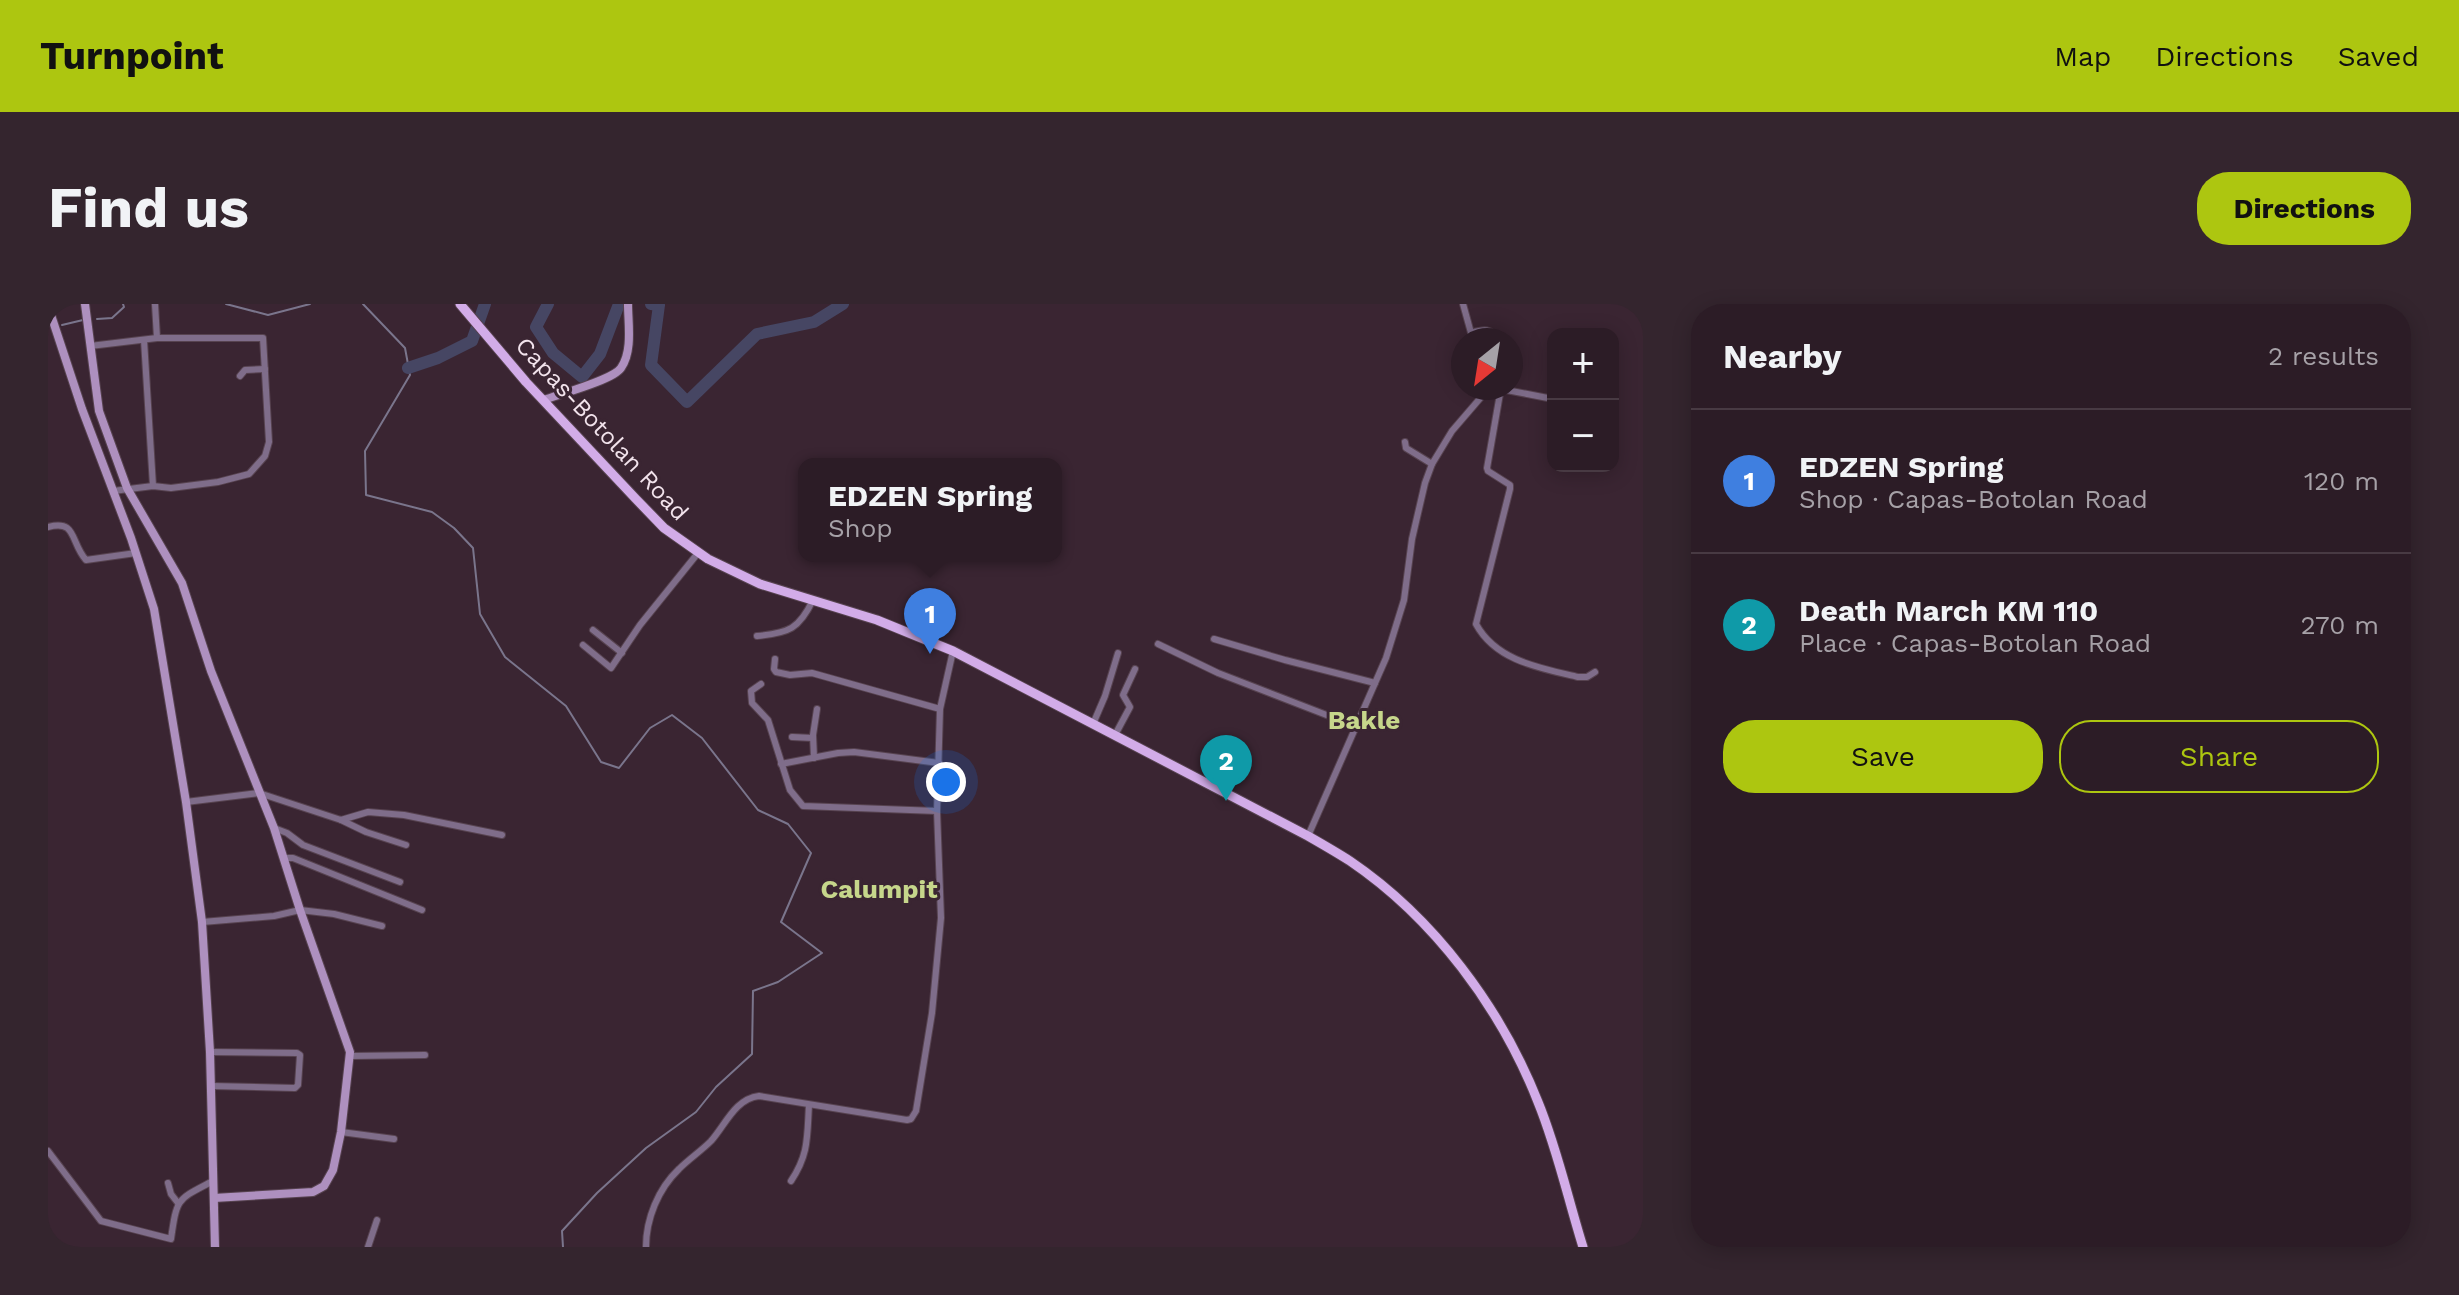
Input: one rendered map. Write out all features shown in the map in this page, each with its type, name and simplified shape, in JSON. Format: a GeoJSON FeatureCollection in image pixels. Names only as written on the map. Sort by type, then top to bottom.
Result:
{"type":"FeatureCollection","features":[{"type":"Feature","properties":{"kind":"main road","name":"Capas-Botolan Road"},"geometry":{"type":"LineString","coordinates":[[462,306],[544,400],[664,528],[698,553],[760,584],[877,620],[953,651],[1308,836],[1387,889],[1413,913],[1483,995],[1510,1042],[1537,1100],[1583,1247]]}},
{"type":"Feature","properties":{"kind":"street"},"geometry":{"type":"LineString","coordinates":[[85,304],[99,411],[127,488],[182,583],[211,671],[274,828],[351,1056],[341,1132],[327,1183],[319,1190],[214,1198]]}},
{"type":"Feature","properties":{"kind":"street"},"geometry":{"type":"LineString","coordinates":[[155,304],[157,338]]}},
{"type":"Feature","properties":{"kind":"street"},"geometry":{"type":"LineString","coordinates":[[1463,304],[1470,328]]}},
{"type":"Feature","properties":{"kind":"street"},"geometry":{"type":"LineString","coordinates":[[544,400],[616,373],[625,360],[627,350],[628,305]]}},
{"type":"Feature","properties":{"kind":"street"},"geometry":{"type":"LineString","coordinates":[[48,306],[51,329],[136,553],[154,609],[202,922],[210,1052],[215,1247]]}},
{"type":"Feature","properties":{"kind":"street"},"geometry":{"type":"LineString","coordinates":[[90,346],[157,338],[263,338],[269,442],[265,456],[249,474],[171,488],[153,486],[113,491]]}},
{"type":"Feature","properties":{"kind":"street"},"geometry":{"type":"LineString","coordinates":[[144,340],[153,486]]}},
{"type":"Feature","properties":{"kind":"street"},"geometry":{"type":"LineString","coordinates":[[240,376],[245,370],[265,369]]}},
{"type":"Feature","properties":{"kind":"street"},"geometry":{"type":"LineString","coordinates":[[1523,393],[1547,398]]}},
{"type":"Feature","properties":{"kind":"street"},"geometry":{"type":"LineString","coordinates":[[1308,836],[1375,683],[1404,600],[1412,539],[1432,464],[1452,431],[1479,400]]}},
{"type":"Feature","properties":{"kind":"street"},"geometry":{"type":"LineString","coordinates":[[1498,400],[1487,468],[1510,485],[1510,489],[1476,624],[1491,645],[1509,656],[1578,677],[1587,677],[1595,672]]}},
{"type":"Feature","properties":{"kind":"street"},"geometry":{"type":"LineString","coordinates":[[84,413],[99,411]]}},
{"type":"Feature","properties":{"kind":"street"},"geometry":{"type":"LineString","coordinates":[[1405,442],[1406,448],[1432,464]]}},
{"type":"Feature","properties":{"kind":"street"},"geometry":{"type":"LineString","coordinates":[[48,527],[57,525],[70,528],[76,547],[86,560],[136,553]]}},
{"type":"Feature","properties":{"kind":"street"},"geometry":{"type":"LineString","coordinates":[[583,645],[610,669],[640,625],[698,553]]}},
{"type":"Feature","properties":{"kind":"street"},"geometry":{"type":"LineString","coordinates":[[757,636],[788,631],[805,617],[813,600]]}},
{"type":"Feature","properties":{"kind":"street"},"geometry":{"type":"LineString","coordinates":[[593,630],[622,653]]}},
{"type":"Feature","properties":{"kind":"street"},"geometry":{"type":"LineString","coordinates":[[1214,639],[1375,683]]}},
{"type":"Feature","properties":{"kind":"street"},"geometry":{"type":"LineString","coordinates":[[1158,644],[1277,698],[1355,726]]}},
{"type":"Feature","properties":{"kind":"street"},"geometry":{"type":"LineString","coordinates":[[646,1247],[649,1218],[665,1188],[677,1171],[711,1141],[742,1101],[759,1096],[907,1120],[919,1106],[941,918],[937,811],[940,709],[953,651]]}},
{"type":"Feature","properties":{"kind":"street"},"geometry":{"type":"LineString","coordinates":[[1093,724],[1118,653]]}},
{"type":"Feature","properties":{"kind":"street"},"geometry":{"type":"LineString","coordinates":[[775,659],[776,672],[790,675],[812,673],[940,709]]}},
{"type":"Feature","properties":{"kind":"street"},"geometry":{"type":"LineString","coordinates":[[1115,735],[1130,707],[1123,695],[1135,669]]}},
{"type":"Feature","properties":{"kind":"street"},"geometry":{"type":"LineString","coordinates":[[761,684],[751,691],[751,701],[768,720],[790,790],[799,803],[806,807],[937,811]]}},
{"type":"Feature","properties":{"kind":"street"},"geometry":{"type":"LineString","coordinates":[[814,758],[817,709]]}},
{"type":"Feature","properties":{"kind":"street"},"geometry":{"type":"LineString","coordinates":[[792,737],[813,738]]}},
{"type":"Feature","properties":{"kind":"street"},"geometry":{"type":"LineString","coordinates":[[781,764],[854,752],[939,763]]}},
{"type":"Feature","properties":{"kind":"street"},"geometry":{"type":"LineString","coordinates":[[186,802],[259,793],[406,845]]}},
{"type":"Feature","properties":{"kind":"street"},"geometry":{"type":"LineString","coordinates":[[341,820],[368,812],[404,815],[502,835]]}},
{"type":"Feature","properties":{"kind":"street"},"geometry":{"type":"LineString","coordinates":[[274,828],[303,845],[400,882]]}},
{"type":"Feature","properties":{"kind":"street"},"geometry":{"type":"LineString","coordinates":[[284,858],[293,858],[422,910]]}},
{"type":"Feature","properties":{"kind":"street"},"geometry":{"type":"LineString","coordinates":[[202,922],[274,916],[300,910],[334,914],[382,926]]}},
{"type":"Feature","properties":{"kind":"street"},"geometry":{"type":"LineString","coordinates":[[210,1052],[300,1055],[298,1085],[295,1088],[211,1086]]}},
{"type":"Feature","properties":{"kind":"street"},"geometry":{"type":"LineString","coordinates":[[351,1056],[425,1055]]}},
{"type":"Feature","properties":{"kind":"street"},"geometry":{"type":"LineString","coordinates":[[791,1181],[802,1165],[805,1153],[809,1105]]}},
{"type":"Feature","properties":{"kind":"street"},"geometry":{"type":"LineString","coordinates":[[341,1132],[394,1139]]}},
{"type":"Feature","properties":{"kind":"street"},"geometry":{"type":"LineString","coordinates":[[48,1151],[101,1221],[171,1243],[178,1203],[184,1196],[213,1181]]}},
{"type":"Feature","properties":{"kind":"street"},"geometry":{"type":"LineString","coordinates":[[168,1183],[178,1203]]}},
{"type":"Feature","properties":{"kind":"street"},"geometry":{"type":"LineString","coordinates":[[368,1247],[377,1220]]}},
{"type":"Feature","properties":{"kind":"waterway"},"geometry":{"type":"LineString","coordinates":[[97,319],[112,318],[124,307],[123,304]]}},
{"type":"Feature","properties":{"kind":"waterway"},"geometry":{"type":"LineString","coordinates":[[226,304],[268,315],[310,304]]}},
{"type":"Feature","properties":{"kind":"waterway"},"geometry":{"type":"LineString","coordinates":[[363,304],[405,348],[410,375],[365,451],[366,495],[432,512],[454,528],[473,548],[480,614],[505,657],[566,706],[601,762],[619,768],[650,728],[672,715],[702,738],[758,810],[788,824],[811,853],[781,922],[822,953],[778,982],[753,991],[752,1054],[716,1087],[696,1112],[646,1148],[597,1193],[562,1231],[563,1247]]}},
{"type":"Feature","properties":{"kind":"waterway"},"geometry":{"type":"LineString","coordinates":[[408,368],[438,358],[472,341],[485,304]]}},
{"type":"Feature","properties":{"kind":"waterway"},"geometry":{"type":"LineString","coordinates":[[548,304],[536,327],[553,353],[582,377],[600,354],[619,304]]}},
{"type":"Feature","properties":{"kind":"waterway"},"geometry":{"type":"LineString","coordinates":[[651,304],[659,305],[651,365],[687,402],[757,334],[814,322],[843,304]]}},
{"type":"Feature","properties":{"kind":"waterway"},"geometry":{"type":"LineString","coordinates":[[62,325],[83,320]]}},
{"type":"Feature","properties":{"kind":"place","name":"EDZEN Spring"},"geometry":{"type":"Point","coordinates":[930,654]}},
{"type":"Feature","properties":{"kind":"place","name":"Death March KM 110"},"geometry":{"type":"Point","coordinates":[1226,801]}},
{"type":"Feature","properties":{"kind":"district","name":"Bakle"},"geometry":{"type":"Point","coordinates":[1364,720]}},
{"type":"Feature","properties":{"kind":"district","name":"Calumpit"},"geometry":{"type":"Point","coordinates":[879,889]}}]}
